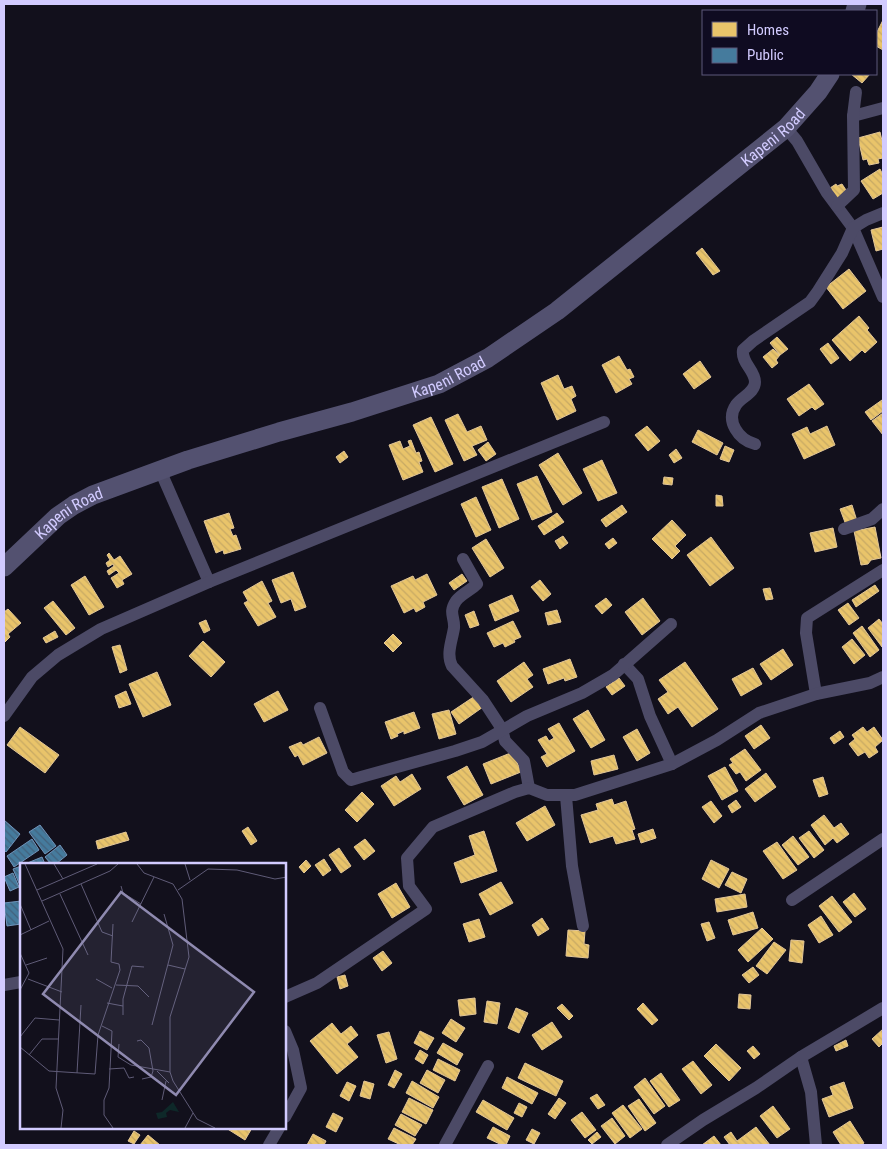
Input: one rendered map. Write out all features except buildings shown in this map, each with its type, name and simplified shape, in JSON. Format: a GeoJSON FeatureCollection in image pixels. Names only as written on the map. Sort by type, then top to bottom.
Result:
{"type":"FeatureCollection","features":[{"type":"Feature","properties":{"kind":"main road","name":"Kapeni Road"},"geometry":{"type":"LineString","coordinates":[[4,567],[58,516],[93,495],[160,470],[439,384],[488,358],[557,311],[786,128],[818,92],[829,75]]}},
{"type":"Feature","properties":{"kind":"street"},"geometry":{"type":"LineString","coordinates":[[836,206],[854,190],[853,116],[856,92]]}},
{"type":"Feature","properties":{"kind":"street"},"geometry":{"type":"LineString","coordinates":[[853,116],[883,108]]}},
{"type":"Feature","properties":{"kind":"street"},"geometry":{"type":"LineString","coordinates":[[786,128],[797,141],[826,193],[853,228],[883,297]]}},
{"type":"Feature","properties":{"kind":"street"},"geometry":{"type":"LineString","coordinates":[[755,444],[740,438],[736,432],[732,415],[735,405],[750,392],[755,383],[755,379],[743,358],[743,350],[810,302],[837,260],[853,228],[883,213]]}},
{"type":"Feature","properties":{"kind":"street"},"geometry":{"type":"LineString","coordinates":[[4,716],[32,677],[58,655],[109,626],[209,582],[604,422]]}},
{"type":"Feature","properties":{"kind":"street"},"geometry":{"type":"LineString","coordinates":[[160,470],[209,582]]}},
{"type":"Feature","properties":{"kind":"street"},"geometry":{"type":"LineString","coordinates":[[844,529],[872,519],[883,509]]}},
{"type":"Feature","properties":{"kind":"street"},"geometry":{"type":"LineString","coordinates":[[463,559],[477,584],[456,601],[452,611],[451,616],[454,623],[449,660],[452,666],[483,700],[502,729],[505,741],[524,761],[530,788]]}},
{"type":"Feature","properties":{"kind":"street"},"geometry":{"type":"LineString","coordinates":[[816,694],[806,633],[807,618],[883,570]]}},
{"type":"Feature","properties":{"kind":"street"},"geometry":{"type":"LineString","coordinates":[[320,708],[343,772],[351,780],[482,742],[527,716],[582,693],[613,675],[671,624]]}},
{"type":"Feature","properties":{"kind":"street"},"geometry":{"type":"LineString","coordinates":[[624,664],[631,669],[638,679],[650,716],[672,764]]}},
{"type":"Feature","properties":{"kind":"street"},"geometry":{"type":"LineString","coordinates":[[286,996],[317,983],[426,909],[409,886],[407,858],[433,827],[515,792],[530,788],[547,795],[575,795],[672,764],[716,740],[759,713],[816,694],[870,683],[883,677]]}},
{"type":"Feature","properties":{"kind":"street"},"geometry":{"type":"LineString","coordinates":[[566,796],[572,866],[583,926]]}},
{"type":"Feature","properties":{"kind":"street"},"geometry":{"type":"LineString","coordinates":[[792,900],[883,838]]}},
{"type":"Feature","properties":{"kind":"street"},"geometry":{"type":"LineString","coordinates":[[4,985],[20,982]]}},
{"type":"Feature","properties":{"kind":"street"},"geometry":{"type":"LineString","coordinates":[[667,1145],[801,1057],[883,1008]]}},
{"type":"Feature","properties":{"kind":"street"},"geometry":{"type":"LineString","coordinates":[[286,1033],[293,1050],[301,1088],[286,1115]]}},
{"type":"Feature","properties":{"kind":"street"},"geometry":{"type":"LineString","coordinates":[[801,1057],[811,1092],[816,1145]]}},
{"type":"Feature","properties":{"kind":"street"},"geometry":{"type":"LineString","coordinates":[[445,1145],[488,1066]]}},
{"type":"Feature","properties":{"kind":"street"},"geometry":{"type":"LineString","coordinates":[[269,1145],[278,1129]]}}]}
